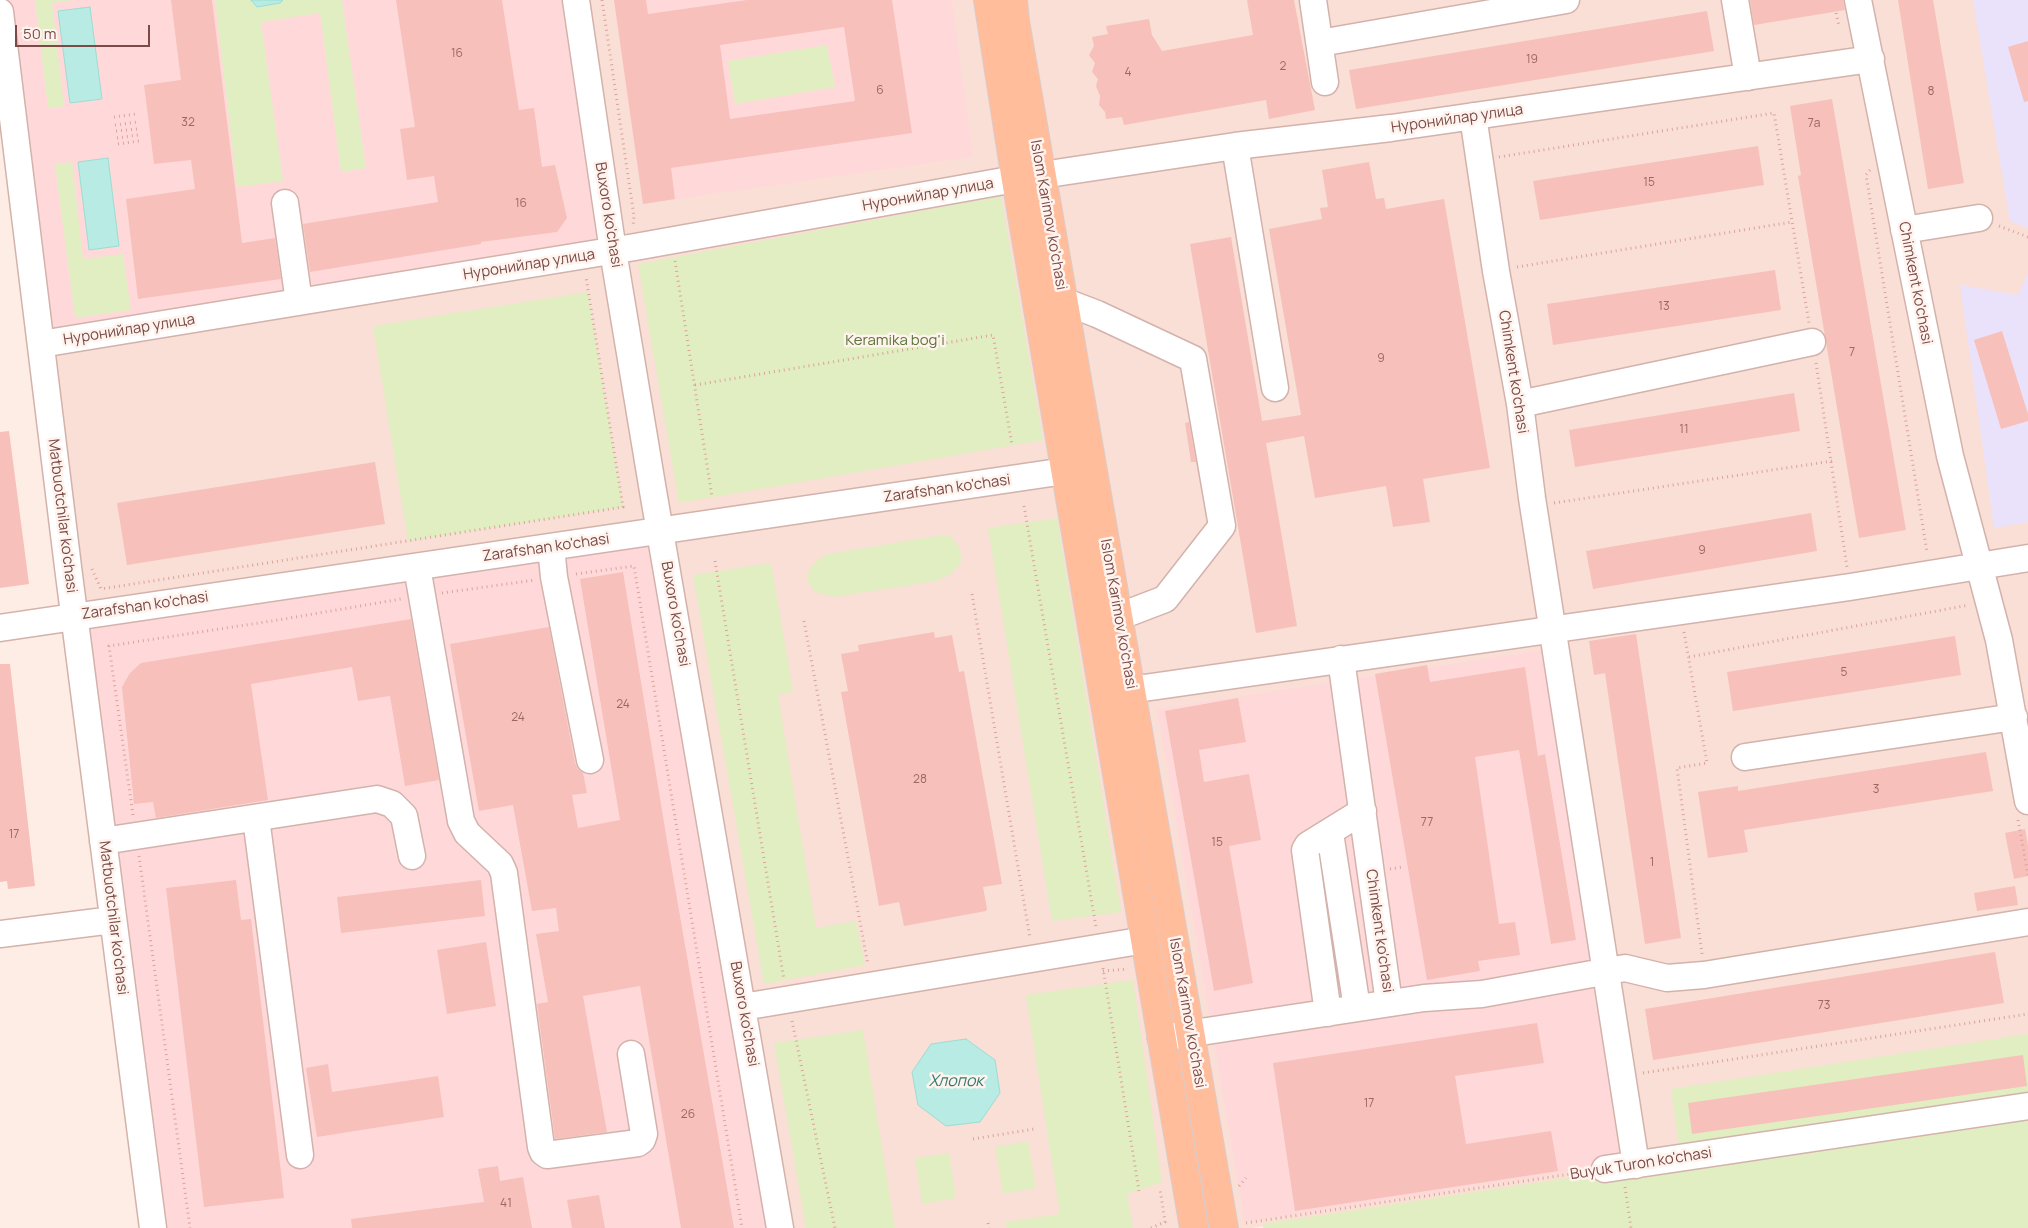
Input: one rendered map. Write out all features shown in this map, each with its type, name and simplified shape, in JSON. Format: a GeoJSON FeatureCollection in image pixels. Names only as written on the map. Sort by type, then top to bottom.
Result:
{"type":"FeatureCollection","features":[{"type":"Feature","properties":{"kind":"main road","name":"Islom Karimov ko'chasi"},"geometry":{"type":"LineString","coordinates":[[988,0],[1015,179],[1194,1228]]}},
{"type":"Feature","properties":{"kind":"main road","name":"Islom Karimov ko'chasi"},"geometry":{"type":"LineString","coordinates":[[1016,7],[1063,301],[1190,1033],[1235,1226]]}},
{"type":"Feature","properties":{"kind":"main road","name":"Zarafshan ko'chasi"},"geometry":{"type":"LineString","coordinates":[[1065,471],[1092,467]]}},
{"type":"Feature","properties":{"kind":"street","name":"Buxoro ko'chasi"},"geometry":{"type":"LineString","coordinates":[[576,0],[614,251],[780,1228]]}},
{"type":"Feature","properties":{"kind":"street"},"geometry":{"type":"LineString","coordinates":[[1312,0],[1325,82]]}},
{"type":"Feature","properties":{"kind":"street"},"geometry":{"type":"LineString","coordinates":[[1320,43],[1566,0]]}},
{"type":"Feature","properties":{"kind":"street"},"geometry":{"type":"LineString","coordinates":[[1735,0],[1748,76]]}},
{"type":"Feature","properties":{"kind":"street","name":"Chimkent ko'chasi"},"geometry":{"type":"LineString","coordinates":[[1858,0],[1950,456],[1999,640],[2028,801]]}},
{"type":"Feature","properties":{"kind":"street","name":"Matbuotchilar ko'chasi"},"geometry":{"type":"LineString","coordinates":[[0,12],[41,344],[62,619],[103,841],[153,1228]]}},
{"type":"Feature","properties":{"kind":"street","name":"Нуронийлар улица"},"geometry":{"type":"LineString","coordinates":[[1042,175],[1235,146],[1336,136],[1871,59]]}},
{"type":"Feature","properties":{"kind":"street","name":"Chimkent ko'chasi"},"geometry":{"type":"LineString","coordinates":[[1473,116],[1496,271],[1520,404],[1533,506],[1553,628],[1616,970],[1623,1076],[1621,1167]]}},
{"type":"Feature","properties":{"kind":"street"},"geometry":{"type":"LineString","coordinates":[[1235,146],[1275,388]]}},
{"type":"Feature","properties":{"kind":"street","name":"Нуронийлар улица"},"geometry":{"type":"LineString","coordinates":[[41,344],[614,251],[1015,179]]}},
{"type":"Feature","properties":{"kind":"street"},"geometry":{"type":"LineString","coordinates":[[285,203],[299,302]]}},
{"type":"Feature","properties":{"kind":"street"},"geometry":{"type":"LineString","coordinates":[[1904,230],[1979,218]]}},
{"type":"Feature","properties":{"kind":"street"},"geometry":{"type":"LineString","coordinates":[[1063,301],[1106,318],[1194,359],[1222,526],[1165,599],[1118,617]]}},
{"type":"Feature","properties":{"kind":"street"},"geometry":{"type":"LineString","coordinates":[[1520,404],[1812,342]]}},
{"type":"Feature","properties":{"kind":"street","name":"Zarafshan ko'chasi"},"geometry":{"type":"LineString","coordinates":[[0,628],[1065,471]]}},
{"type":"Feature","properties":{"kind":"street"},"geometry":{"type":"LineString","coordinates":[[551,547],[554,577],[590,760]]}},
{"type":"Feature","properties":{"kind":"street"},"geometry":{"type":"LineString","coordinates":[[1103,694],[1553,628],[1850,587],[2028,558]]}},
{"type":"Feature","properties":{"kind":"street"},"geometry":{"type":"LineString","coordinates":[[417,567],[461,821],[467,833],[500,864],[504,873],[539,1138],[543,1152],[547,1155],[638,1143],[642,1140],[644,1134],[631,1054]]}},
{"type":"Feature","properties":{"kind":"street","name":"Chimkent ko'chasi"},"geometry":{"type":"LineString","coordinates":[[1161,1038],[1389,1003],[1341,659]]}},
{"type":"Feature","properties":{"kind":"street"},"geometry":{"type":"LineString","coordinates":[[1745,757],[2014,718]]}},
{"type":"Feature","properties":{"kind":"street"},"geometry":{"type":"LineString","coordinates":[[103,841],[376,799],[392,804],[404,816],[412,856]]}},
{"type":"Feature","properties":{"kind":"street"},"geometry":{"type":"LineString","coordinates":[[1328,1012],[1305,850],[1308,845],[1363,811]]}},
{"type":"Feature","properties":{"kind":"street"},"geometry":{"type":"LineString","coordinates":[[256,818],[300,1155]]}},
{"type":"Feature","properties":{"kind":"street"},"geometry":{"type":"LineString","coordinates":[[1330,833],[1357,1008]]}},
{"type":"Feature","properties":{"kind":"street"},"geometry":{"type":"LineString","coordinates":[[0,934],[113,920]]}},
{"type":"Feature","properties":{"kind":"street"},"geometry":{"type":"LineString","coordinates":[[1389,1003],[1424,998],[1482,994],[1616,970],[1667,978],[1704,974],[2028,922]]}},
{"type":"Feature","properties":{"kind":"street"},"geometry":{"type":"LineString","coordinates":[[743,1007],[1034,958],[1101,959],[1145,940]]}},
{"type":"Feature","properties":{"kind":"street"},"geometry":{"type":"LineString","coordinates":[[1697,1142],[2028,1091]]}},
{"type":"Feature","properties":{"kind":"street","name":"Buyuk Turon ko'chasi"},"geometry":{"type":"LineString","coordinates":[[1621,1167],[2028,1106]]}},
{"type":"Feature","properties":{"kind":"path"},"geometry":{"type":"LineString","coordinates":[[602,0],[634,216],[633,232]]}},
{"type":"Feature","properties":{"kind":"path"},"geometry":{"type":"LineString","coordinates":[[1479,160],[1774,112],[1832,461],[1850,587]]}},
{"type":"Feature","properties":{"kind":"path"},"geometry":{"type":"LineString","coordinates":[[114,117],[136,114]]}},
{"type":"Feature","properties":{"kind":"path"},"geometry":{"type":"LineString","coordinates":[[115,125],[137,122]]}},
{"type":"Feature","properties":{"kind":"path"},"geometry":{"type":"LineString","coordinates":[[116,131],[138,129]]}},
{"type":"Feature","properties":{"kind":"path"},"geometry":{"type":"LineString","coordinates":[[117,138],[138,136]]}},
{"type":"Feature","properties":{"kind":"path"},"geometry":{"type":"LineString","coordinates":[[118,144],[139,141]]}},
{"type":"Feature","properties":{"kind":"path"},"geometry":{"type":"LineString","coordinates":[[1875,163],[1866,175],[1931,573]]}},
{"type":"Feature","properties":{"kind":"path"},"geometry":{"type":"LineString","coordinates":[[1979,218],[2028,237]]}},
{"type":"Feature","properties":{"kind":"path"},"geometry":{"type":"LineString","coordinates":[[1496,271],[1792,222]]}},
{"type":"Feature","properties":{"kind":"path"},"geometry":{"type":"LineString","coordinates":[[672,241],[712,497]]}},
{"type":"Feature","properties":{"kind":"path"},"geometry":{"type":"LineString","coordinates":[[92,564],[95,578],[101,589],[623,507],[586,275]]}},
{"type":"Feature","properties":{"kind":"path"},"geometry":{"type":"LineString","coordinates":[[695,385],[993,335],[1012,445]]}},
{"type":"Feature","properties":{"kind":"path"},"geometry":{"type":"LineString","coordinates":[[1533,506],[1832,461]]}},
{"type":"Feature","properties":{"kind":"path"},"geometry":{"type":"LineString","coordinates":[[1024,506],[1139,1191]]}},
{"type":"Feature","properties":{"kind":"path"},"geometry":{"type":"LineString","coordinates":[[715,561],[787,999],[835,1228]]}},
{"type":"Feature","properties":{"kind":"path"},"geometry":{"type":"LineString","coordinates":[[190,1228],[109,646],[422,596],[634,566],[742,1228]]}},
{"type":"Feature","properties":{"kind":"path"},"geometry":{"type":"LineString","coordinates":[[972,594],[1034,958]]}},
{"type":"Feature","properties":{"kind":"path"},"geometry":{"type":"LineString","coordinates":[[1689,657],[1977,603]]}},
{"type":"Feature","properties":{"kind":"path"},"geometry":{"type":"LineString","coordinates":[[1680,611],[1707,763],[1677,768],[1704,974]]}},
{"type":"Feature","properties":{"kind":"path"},"geometry":{"type":"LineString","coordinates":[[804,622],[872,985]]}},
{"type":"Feature","properties":{"kind":"path"},"geometry":{"type":"LineString","coordinates":[[1101,959],[1131,968]]}},
{"type":"Feature","properties":{"kind":"path"},"geometry":{"type":"LineString","coordinates":[[1623,1076],[2028,1014]]}},
{"type":"Feature","properties":{"kind":"path"},"geometry":{"type":"LineString","coordinates":[[973,1139],[1034,1129]]}},
{"type":"Feature","properties":{"kind":"path"},"geometry":{"type":"LineString","coordinates":[[1621,1167],[1631,1228]]}},
{"type":"Feature","properties":{"kind":"path","name":"Buyuk Turon ko'chasi"},"geometry":{"type":"LineString","coordinates":[[1235,1226],[1621,1167]]}},
{"type":"Feature","properties":{"kind":"path"},"geometry":{"type":"LineString","coordinates":[[1238,1188],[1246,1178]]}},
{"type":"Feature","properties":{"kind":"path"},"geometry":{"type":"LineString","coordinates":[[1151,1228],[1165,1222],[1160,1188]]}},
{"type":"Feature","properties":{"kind":"path"},"geometry":{"type":"LineString","coordinates":[[988,1223],[989,1228]]}},
{"type":"Feature","properties":{"kind":"shaded area"},"geometry":{"type":"Polygon","coordinates":[[[0,0],[2028,0],[2028,1106],[1252,1228],[153,1228],[0,0]]]}},
{"type":"Feature","properties":{"kind":"shaded area"},"geometry":{"type":"Polygon","coordinates":[[[0,0],[576,0],[613,251],[41,344],[0,0]]]}},
{"type":"Feature","properties":{"kind":"shaded area"},"geometry":{"type":"Polygon","coordinates":[[[614,0],[952,0],[973,157],[643,204],[614,0]]]}},
{"type":"Feature","properties":{"kind":"shaded area"},"geometry":{"type":"Polygon","coordinates":[[[1973,0],[2028,0],[2028,228],[2010,221],[1973,0]]]}},
{"type":"Feature","properties":{"kind":"shaded area"},"geometry":{"type":"Polygon","coordinates":[[[2028,273],[2028,522],[1994,528],[1960,285],[2018,295],[2028,273]]]}},
{"type":"Feature","properties":{"kind":"shaded area"},"geometry":{"type":"Polygon","coordinates":[[[661,532],[780,1228],[153,1228],[74,617],[661,532]]]}},
{"type":"Feature","properties":{"kind":"shaded area"},"geometry":{"type":"Polygon","coordinates":[[[1543,650],[1630,1162],[1245,1222],[1157,709],[1543,650]]]}},
{"type":"Feature","properties":{"kind":"green space"},"geometry":{"type":"Polygon","coordinates":[[[35,0],[75,0],[52,3],[64,106],[48,108],[35,0]]]}},
{"type":"Feature","properties":{"kind":"green space"},"geometry":{"type":"Polygon","coordinates":[[[215,0],[342,0],[366,168],[341,172],[320,13],[261,22],[283,181],[237,187],[215,0]]]}},
{"type":"Feature","properties":{"kind":"green space"},"geometry":{"type":"Polygon","coordinates":[[[827,45],[835,87],[735,104],[728,61],[827,45]]]}},
{"type":"Feature","properties":{"kind":"green space"},"geometry":{"type":"Polygon","coordinates":[[[72,162],[83,259],[123,254],[131,310],[75,318],[55,164],[72,162]]]}},
{"type":"Feature","properties":{"kind":"green space","name":"Keramika bog'i"},"geometry":{"type":"Polygon","coordinates":[[[1001,196],[1043,440],[679,503],[638,264],[1001,196]]]}},
{"type":"Feature","properties":{"kind":"green space"},"geometry":{"type":"Polygon","coordinates":[[[588,292],[623,507],[408,541],[373,326],[588,292]]]}},
{"type":"Feature","properties":{"kind":"green space"},"geometry":{"type":"Polygon","coordinates":[[[1057,518],[1121,912],[1052,921],[988,528],[1057,518]]]}},
{"type":"Feature","properties":{"kind":"green space"},"geometry":{"type":"Polygon","coordinates":[[[943,535],[950,536],[958,545],[961,561],[958,567],[949,575],[936,581],[834,597],[815,592],[807,580],[810,568],[820,558],[828,554],[943,535]]]}},
{"type":"Feature","properties":{"kind":"green space"},"geometry":{"type":"Polygon","coordinates":[[[771,563],[793,691],[778,695],[816,928],[856,921],[865,965],[764,984],[693,575],[771,563]]]}},
{"type":"Feature","properties":{"kind":"green space"},"geometry":{"type":"Polygon","coordinates":[[[1133,980],[1162,1182],[1127,1194],[1133,1228],[1007,1228],[1005,1222],[1060,1214],[1026,995],[1133,980]]]}},
{"type":"Feature","properties":{"kind":"green space"},"geometry":{"type":"Polygon","coordinates":[[[863,1030],[895,1228],[806,1228],[774,1043],[863,1030]]]}},
{"type":"Feature","properties":{"kind":"green space"},"geometry":{"type":"Polygon","coordinates":[[[2028,1034],[2028,1228],[1263,1228],[1263,1224],[1681,1161],[1671,1089],[2028,1034]]]}},
{"type":"Feature","properties":{"kind":"green space"},"geometry":{"type":"Polygon","coordinates":[[[1028,1141],[1036,1188],[1003,1194],[995,1147],[1028,1141]]]}},
{"type":"Feature","properties":{"kind":"green space"},"geometry":{"type":"Polygon","coordinates":[[[949,1153],[956,1198],[922,1204],[915,1158],[949,1153]]]}},
{"type":"Feature","properties":{"kind":"water"},"geometry":{"type":"Polygon","coordinates":[[[251,0],[283,0],[280,3],[257,7],[251,0]]]}},
{"type":"Feature","properties":{"kind":"water"},"geometry":{"type":"Polygon","coordinates":[[[90,7],[102,99],[70,103],[58,11],[90,7]]]}},
{"type":"Feature","properties":{"kind":"water"},"geometry":{"type":"Polygon","coordinates":[[[108,158],[119,246],[89,250],[78,162],[108,158]]]}},
{"type":"Feature","properties":{"kind":"water","name":"Хлопок"},"geometry":{"type":"Polygon","coordinates":[[[966,1039],[995,1060],[1000,1093],[980,1122],[946,1126],[918,1105],[912,1072],[931,1044],[966,1039]]]}},
{"type":"Feature","properties":{"kind":"building"},"geometry":{"type":"Polygon","coordinates":[[[171,0],[212,0],[242,243],[275,238],[281,279],[138,299],[126,199],[195,189],[191,160],[154,164],[144,85],[181,80],[171,0]]]}},
{"type":"Feature","properties":{"kind":"building"},"geometry":{"type":"Polygon","coordinates":[[[396,0],[502,0],[519,110],[534,108],[542,167],[555,165],[567,218],[557,232],[481,242],[481,244],[310,272],[303,224],[438,202],[434,176],[407,180],[400,129],[415,127],[396,0]]]}},
{"type":"Feature","properties":{"kind":"building"},"geometry":{"type":"Polygon","coordinates":[[[614,0],[646,0],[648,14],[747,0],[892,0],[912,133],[671,168],[675,199],[643,204],[614,0]],[[844,27],[720,45],[730,119],[855,101],[844,27]]]}},
{"type":"Feature","properties":{"kind":"building"},"geometry":{"type":"Polygon","coordinates":[[[1247,0],[1294,0],[1315,110],[1269,119],[1266,100],[1124,125],[1122,117],[1106,119],[1105,112],[1099,105],[1100,96],[1096,86],[1098,79],[1092,72],[1095,63],[1089,55],[1094,46],[1092,37],[1108,34],[1106,26],[1149,19],[1152,35],[1162,51],[1253,35],[1247,0]]]}},
{"type":"Feature","properties":{"kind":"building"},"geometry":{"type":"Polygon","coordinates":[[[1750,0],[1843,0],[1845,10],[1754,25],[1750,0]]]}},
{"type":"Feature","properties":{"kind":"building"},"geometry":{"type":"Polygon","coordinates":[[[1898,0],[1933,0],[1964,183],[1928,189],[1898,0]]]}},
{"type":"Feature","properties":{"kind":"building"},"geometry":{"type":"Polygon","coordinates":[[[1707,11],[1714,51],[1356,109],[1349,70],[1707,11]]]}},
{"type":"Feature","properties":{"kind":"building"},"geometry":{"type":"Polygon","coordinates":[[[2028,41],[2028,101],[2024,102],[2008,47],[2028,41]]]}},
{"type":"Feature","properties":{"kind":"building"},"geometry":{"type":"Polygon","coordinates":[[[1832,99],[1906,530],[1859,538],[1798,176],[1801,175],[1790,106],[1832,99]]]}},
{"type":"Feature","properties":{"kind":"building"},"geometry":{"type":"Polygon","coordinates":[[[1758,146],[1764,185],[1540,220],[1533,181],[1758,146]]]}},
{"type":"Feature","properties":{"kind":"building"},"geometry":{"type":"Polygon","coordinates":[[[1369,162],[1376,199],[1384,198],[1386,209],[1444,199],[1490,468],[1423,479],[1430,522],[1393,527],[1386,486],[1315,498],[1304,436],[1266,443],[1297,626],[1256,633],[1190,244],[1231,237],[1262,421],[1301,415],[1269,229],[1322,219],[1320,208],[1328,207],[1322,170],[1369,162]]]}},
{"type":"Feature","properties":{"kind":"building"},"geometry":{"type":"Polygon","coordinates":[[[1775,270],[1781,310],[1553,345],[1547,304],[1775,270]]]}},
{"type":"Feature","properties":{"kind":"building"},"geometry":{"type":"Polygon","coordinates":[[[2002,331],[2028,414],[2028,421],[2001,429],[1974,340],[2002,331]]]}},
{"type":"Feature","properties":{"kind":"building"},"geometry":{"type":"Polygon","coordinates":[[[1794,393],[1800,431],[1575,467],[1569,430],[1794,393]]]}},
{"type":"Feature","properties":{"kind":"building"},"geometry":{"type":"Polygon","coordinates":[[[1189,422],[1196,462],[1191,462],[1185,423],[1189,422]]]}},
{"type":"Feature","properties":{"kind":"building"},"geometry":{"type":"Polygon","coordinates":[[[9,431],[29,584],[0,588],[0,432],[9,431]]]}},
{"type":"Feature","properties":{"kind":"building"},"geometry":{"type":"Polygon","coordinates":[[[375,462],[385,524],[127,565],[117,503],[375,462]]]}},
{"type":"Feature","properties":{"kind":"building"},"geometry":{"type":"Polygon","coordinates":[[[1811,513],[1817,551],[1593,589],[1586,551],[1811,513]]]}},
{"type":"Feature","properties":{"kind":"building"},"geometry":{"type":"Polygon","coordinates":[[[623,572],[734,1228],[681,1228],[640,986],[583,996],[607,1132],[555,1139],[537,1004],[548,1002],[536,934],[559,931],[556,908],[532,911],[513,805],[479,811],[450,644],[549,627],[575,763],[583,773],[587,793],[572,795],[578,828],[620,820],[580,579],[623,572]]]}},
{"type":"Feature","properties":{"kind":"building"},"geometry":{"type":"Polygon","coordinates":[[[411,619],[439,780],[405,786],[390,696],[358,701],[352,667],[251,684],[268,800],[156,818],[153,802],[134,804],[122,687],[130,673],[141,663],[411,619]]]}},
{"type":"Feature","properties":{"kind":"building"},"geometry":{"type":"Polygon","coordinates":[[[934,632],[935,638],[952,635],[959,672],[964,671],[1002,884],[983,887],[986,911],[904,926],[899,902],[879,906],[841,692],[848,691],[841,654],[859,651],[858,645],[934,632]]]}},
{"type":"Feature","properties":{"kind":"building"},"geometry":{"type":"Polygon","coordinates":[[[1636,634],[1681,938],[1645,944],[1605,673],[1594,675],[1589,641],[1636,634]]]}},
{"type":"Feature","properties":{"kind":"building"},"geometry":{"type":"Polygon","coordinates":[[[1955,636],[1961,675],[1733,711],[1727,672],[1955,636]]]}},
{"type":"Feature","properties":{"kind":"building"},"geometry":{"type":"Polygon","coordinates":[[[0,664],[10,664],[35,886],[8,889],[7,881],[0,882],[0,664]]]}},
{"type":"Feature","properties":{"kind":"building"},"geometry":{"type":"Polygon","coordinates":[[[1427,665],[1430,682],[1525,667],[1538,756],[1545,754],[1576,940],[1551,944],[1519,750],[1475,757],[1499,924],[1515,922],[1520,955],[1478,961],[1480,971],[1427,980],[1375,674],[1427,665]]]}},
{"type":"Feature","properties":{"kind":"building"},"geometry":{"type":"Polygon","coordinates":[[[1238,698],[1246,742],[1199,750],[1204,782],[1249,774],[1261,840],[1229,846],[1253,983],[1214,991],[1165,711],[1238,698]]]}},
{"type":"Feature","properties":{"kind":"building"},"geometry":{"type":"Polygon","coordinates":[[[1986,752],[1993,791],[1744,830],[1748,852],[1708,858],[1698,792],[1738,786],[1738,791],[1986,752]]]}},
{"type":"Feature","properties":{"kind":"building"},"geometry":{"type":"Polygon","coordinates":[[[2025,829],[2028,846],[2028,876],[2014,879],[2005,833],[2025,829]]]}},
{"type":"Feature","properties":{"kind":"building"},"geometry":{"type":"Polygon","coordinates":[[[236,880],[241,920],[251,919],[284,1198],[204,1207],[166,888],[236,880]]]}},
{"type":"Feature","properties":{"kind":"building"},"geometry":{"type":"Polygon","coordinates":[[[481,880],[485,916],[341,933],[337,897],[481,880]]]}},
{"type":"Feature","properties":{"kind":"building"},"geometry":{"type":"Polygon","coordinates":[[[2015,886],[2018,905],[1977,911],[1974,893],[2015,886]]]}},
{"type":"Feature","properties":{"kind":"building"},"geometry":{"type":"Polygon","coordinates":[[[486,942],[496,1006],[447,1014],[437,950],[486,942]]]}},
{"type":"Feature","properties":{"kind":"building"},"geometry":{"type":"Polygon","coordinates":[[[1995,952],[2004,1003],[1653,1060],[1645,1009],[1995,952]]]}},
{"type":"Feature","properties":{"kind":"building"},"geometry":{"type":"Polygon","coordinates":[[[1537,1023],[1544,1063],[1455,1076],[1466,1144],[1551,1131],[1558,1171],[1295,1211],[1273,1063],[1537,1023]]]}},
{"type":"Feature","properties":{"kind":"building"},"geometry":{"type":"Polygon","coordinates":[[[2023,1055],[2027,1086],[1692,1134],[1688,1103],[2023,1055]]]}},
{"type":"Feature","properties":{"kind":"building"},"geometry":{"type":"Polygon","coordinates":[[[328,1064],[332,1092],[438,1076],[444,1117],[317,1137],[306,1068],[328,1064]]]}},
{"type":"Feature","properties":{"kind":"building"},"geometry":{"type":"Polygon","coordinates":[[[498,1166],[500,1181],[523,1177],[532,1228],[352,1228],[351,1219],[484,1202],[478,1169],[498,1166]]]}},
{"type":"Feature","properties":{"kind":"building"},"geometry":{"type":"Polygon","coordinates":[[[599,1195],[605,1228],[572,1228],[567,1200],[599,1195]]]}}]}
